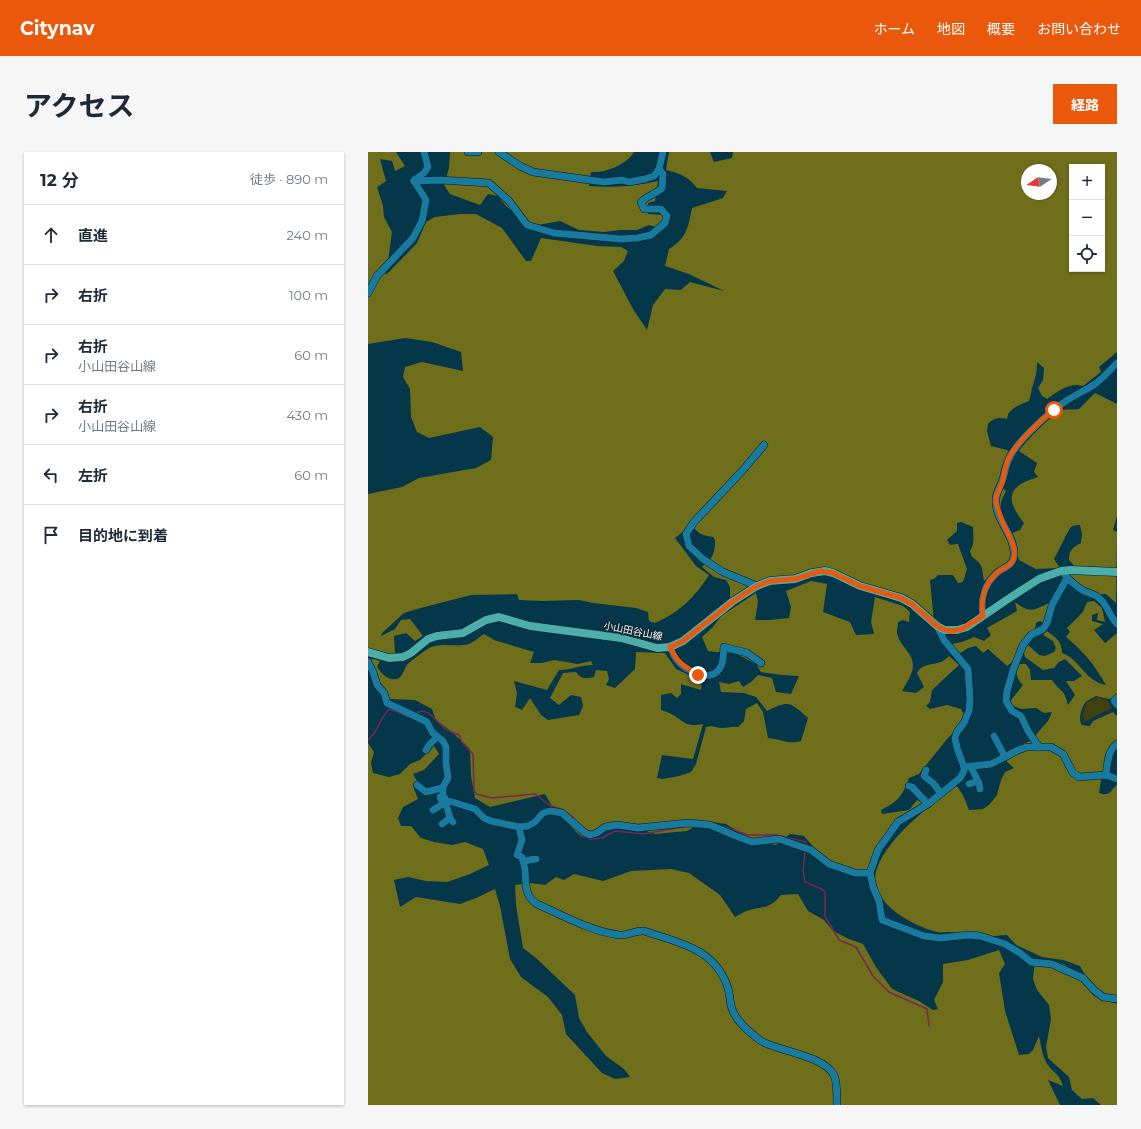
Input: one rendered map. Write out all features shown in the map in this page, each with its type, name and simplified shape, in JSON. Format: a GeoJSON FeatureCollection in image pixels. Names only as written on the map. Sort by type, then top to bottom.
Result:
{"type":"FeatureCollection","features":[{"type":"Feature","properties":{"kind":"main road","name":"小山田谷山線"},"geometry":{"type":"LineString","coordinates":[[368,652],[390,658],[403,657],[411,653],[428,639],[437,636],[463,633],[486,620],[499,617],[530,626],[621,638],[656,648],[670,647],[683,641],[736,599],[757,586],[770,581],[795,579],[812,573],[829,572],[860,586],[901,598],[912,604],[937,626],[945,630],[957,630],[967,627],[1039,579],[1061,571],[1077,570],[1117,572]]}},
{"type":"Feature","properties":{"kind":"street"},"geometry":{"type":"LineString","coordinates":[[414,180],[424,173],[428,167],[424,152]]}},
{"type":"Feature","properties":{"kind":"street"},"geometry":{"type":"LineString","coordinates":[[468,152],[478,152]]}},
{"type":"Feature","properties":{"kind":"street"},"geometry":{"type":"LineString","coordinates":[[499,152],[532,172],[604,182],[622,180],[629,182],[654,176],[659,169],[663,152]]}},
{"type":"Feature","properties":{"kind":"street"},"geometry":{"type":"LineString","coordinates":[[414,180],[488,183],[509,201],[527,225],[554,233],[621,239],[651,235],[665,224],[667,216],[661,209],[644,209],[641,202],[662,188],[663,174],[659,169]]}},
{"type":"Feature","properties":{"kind":"street"},"geometry":{"type":"LineString","coordinates":[[368,293],[377,276],[411,242],[422,221],[426,200],[414,180]]}},
{"type":"Feature","properties":{"kind":"street"},"geometry":{"type":"LineString","coordinates":[[983,616],[982,609],[984,592],[991,579],[999,571],[1012,564],[1014,556],[1014,545],[1001,519],[996,498],[1008,459],[1017,446],[1045,417],[1065,401],[1094,384],[1106,375],[1117,363]]}},
{"type":"Feature","properties":{"kind":"street"},"geometry":{"type":"LineString","coordinates":[[757,586],[723,572],[703,559],[689,546],[686,534],[694,522],[743,470],[764,445]]}},
{"type":"Feature","properties":{"kind":"street"},"geometry":{"type":"LineString","coordinates":[[1061,571],[1067,578],[1083,590],[1099,597],[1108,608],[1112,619],[1117,624]]}},
{"type":"Feature","properties":{"kind":"street"},"geometry":{"type":"LineString","coordinates":[[1039,747],[1021,716],[1012,711],[1006,701],[1007,691],[1013,670],[1023,645],[1031,635],[1043,629],[1047,623],[1052,605],[1067,578]]}},
{"type":"Feature","properties":{"kind":"street"},"geometry":{"type":"LineString","coordinates":[[937,626],[944,640],[968,669],[970,699],[969,711],[955,738],[957,748],[978,781],[980,789]]}},
{"type":"Feature","properties":{"kind":"street"},"geometry":{"type":"LineString","coordinates":[[670,647],[675,658],[683,666],[698,675],[710,675],[716,673],[721,666],[724,647],[747,653],[761,663]]}},
{"type":"Feature","properties":{"kind":"street"},"geometry":{"type":"LineString","coordinates":[[368,662],[377,685],[384,693],[387,703],[427,722],[432,732],[443,741],[446,747],[448,778],[443,792],[440,792],[443,804],[433,810]]}},
{"type":"Feature","properties":{"kind":"street"},"geometry":{"type":"LineString","coordinates":[[1117,698],[1114,701],[1117,705]]}},
{"type":"Feature","properties":{"kind":"street"},"geometry":{"type":"LineString","coordinates":[[994,736],[1005,757]]}},
{"type":"Feature","properties":{"kind":"street"},"geometry":{"type":"LineString","coordinates":[[426,750],[428,745],[437,737]]}},
{"type":"Feature","properties":{"kind":"street"},"geometry":{"type":"LineString","coordinates":[[1106,775],[1109,755],[1112,748],[1117,744]]}},
{"type":"Feature","properties":{"kind":"street"},"geometry":{"type":"LineString","coordinates":[[1117,779],[1106,775],[1079,777],[1073,773],[1063,754],[1051,747],[1027,747],[991,764],[968,767],[960,778],[928,804],[898,822],[878,850],[870,873],[873,887],[879,900],[882,920],[924,936],[940,938],[969,935],[980,936],[1005,944],[1031,962],[1052,964],[1083,978],[1103,997],[1117,999]]}},
{"type":"Feature","properties":{"kind":"street"},"geometry":{"type":"LineString","coordinates":[[926,770],[924,776],[933,783],[941,793]]}},
{"type":"Feature","properties":{"kind":"street"},"geometry":{"type":"LineString","coordinates":[[969,784],[978,781]]}},
{"type":"Feature","properties":{"kind":"street"},"geometry":{"type":"LineString","coordinates":[[417,785],[426,792],[443,792]]}},
{"type":"Feature","properties":{"kind":"street"},"geometry":{"type":"LineString","coordinates":[[909,786],[912,787],[928,804]]}},
{"type":"Feature","properties":{"kind":"street"},"geometry":{"type":"LineString","coordinates":[[443,792],[446,800],[461,808],[475,809],[484,818],[491,821],[519,827],[528,826],[543,813],[550,811],[562,814],[585,833],[590,835],[597,833],[605,827],[616,825],[638,828],[688,823],[710,825],[752,842],[779,839],[811,850],[829,864],[855,873],[870,873]]}},
{"type":"Feature","properties":{"kind":"street"},"geometry":{"type":"LineString","coordinates":[[442,824],[452,820],[443,792]]}},
{"type":"Feature","properties":{"kind":"street"},"geometry":{"type":"LineString","coordinates":[[519,827],[522,840],[517,854],[522,857],[525,868],[524,880],[529,896],[537,904],[598,931],[621,935],[644,931],[691,947],[708,957],[719,971],[727,988],[732,1010],[743,1026],[764,1043],[789,1050],[818,1062],[830,1070],[835,1077],[837,1105]]}},
{"type":"Feature","properties":{"kind":"street"},"geometry":{"type":"LineString","coordinates":[[523,861],[536,860]]}},
{"type":"Feature","properties":{"kind":"shaded area"},"geometry":{"type":"Polygon","coordinates":[[[368,152],[396,152],[405,166],[395,171],[392,161],[380,159],[386,181],[377,187],[383,206],[384,217],[392,232],[386,275],[417,243],[426,222],[435,217],[476,214],[502,228],[526,261],[531,261],[541,238],[597,246],[621,247],[628,251],[624,261],[613,271],[633,309],[647,330],[653,305],[665,289],[681,290],[690,282],[724,291],[689,274],[665,266],[669,249],[680,241],[686,232],[692,208],[723,198],[727,191],[697,188],[691,181],[683,176],[666,170],[669,152],[710,152],[714,162],[732,158],[733,152],[1117,152],[1117,352],[1099,367],[1101,372],[1083,386],[1069,386],[1047,399],[1042,396],[1038,388],[1043,380],[1044,368],[1037,362],[1036,374],[1029,401],[1012,410],[1007,419],[996,418],[988,424],[987,431],[991,446],[1007,450],[1014,455],[999,484],[1006,491],[1001,506],[1003,523],[1010,543],[1011,557],[1009,564],[984,581],[981,567],[972,557],[970,551],[973,542],[973,527],[961,522],[957,523],[957,531],[947,540],[950,545],[958,544],[967,569],[963,582],[958,583],[953,575],[938,575],[934,579],[930,580],[934,622],[903,601],[832,570],[789,584],[765,584],[730,600],[730,587],[726,580],[714,577],[702,567],[713,555],[715,540],[713,537],[703,535],[695,529],[689,527],[675,538],[696,566],[709,575],[698,591],[686,604],[664,619],[655,623],[649,621],[648,612],[636,608],[579,600],[519,600],[517,594],[471,595],[404,613],[382,633],[381,636],[395,629],[401,620],[410,619],[423,636],[415,641],[406,633],[394,636],[395,655],[368,648],[368,494],[402,487],[419,478],[476,468],[491,460],[493,437],[480,427],[429,438],[417,432],[411,417],[410,389],[403,377],[405,367],[422,362],[463,371],[461,352],[432,342],[405,338],[368,344],[368,152]]]}},
{"type":"Feature","properties":{"kind":"shaded area"},"geometry":{"type":"Polygon","coordinates":[[[450,152],[634,152],[626,161],[614,167],[603,171],[591,172],[589,186],[624,186],[658,181],[655,201],[648,203],[648,214],[664,215],[662,229],[649,225],[637,230],[604,232],[579,230],[560,221],[538,225],[523,220],[506,206],[498,196],[488,194],[480,205],[450,194],[444,185],[449,168],[450,152]]]}},
{"type":"Feature","properties":{"kind":"shaded area"},"geometry":{"type":"Polygon","coordinates":[[[1095,393],[1117,404],[1117,516],[1113,530],[1117,532],[1116,603],[1106,594],[1088,596],[1063,576],[1076,568],[1069,560],[1069,557],[1075,546],[1081,543],[1082,534],[1080,525],[1074,525],[1071,527],[1054,559],[1060,568],[1036,569],[1019,560],[1012,533],[1020,530],[1024,523],[1018,515],[1012,502],[1013,493],[1020,485],[1038,477],[1034,472],[1037,463],[1019,451],[1033,434],[1058,412],[1063,410],[1079,409],[1095,393]]]}},
{"type":"Feature","properties":{"kind":"shaded area"},"geometry":{"type":"Polygon","coordinates":[[[811,581],[827,584],[823,612],[850,622],[856,635],[874,634],[871,622],[875,597],[903,606],[910,612],[909,622],[903,620],[898,622],[897,630],[898,637],[911,656],[913,665],[911,675],[902,691],[916,693],[924,687],[917,673],[923,667],[945,660],[949,656],[959,665],[932,690],[930,702],[926,706],[930,709],[947,705],[961,709],[965,716],[955,731],[919,774],[909,778],[902,793],[896,801],[881,810],[882,814],[909,810],[917,800],[926,804],[895,830],[866,877],[850,872],[822,857],[804,836],[790,834],[776,845],[754,841],[726,824],[705,821],[687,831],[655,834],[638,828],[613,826],[588,837],[580,836],[552,806],[545,794],[490,807],[475,798],[471,776],[470,749],[452,732],[436,720],[432,709],[415,700],[390,699],[384,694],[369,660],[374,659],[380,661],[377,667],[381,672],[388,678],[397,679],[402,675],[409,663],[431,647],[441,645],[469,644],[484,634],[494,640],[534,652],[530,663],[542,663],[554,660],[578,664],[591,661],[593,665],[559,670],[547,690],[514,681],[517,693],[515,707],[522,710],[530,698],[541,715],[548,720],[579,715],[583,706],[581,697],[571,695],[559,705],[550,698],[563,673],[576,672],[584,678],[588,678],[594,677],[596,670],[607,671],[609,679],[606,685],[615,688],[635,669],[636,652],[665,653],[676,669],[702,681],[701,690],[681,684],[681,694],[677,698],[671,693],[661,695],[661,710],[689,725],[703,724],[693,759],[662,755],[657,778],[663,779],[691,772],[696,764],[706,727],[738,727],[744,721],[746,709],[757,703],[763,712],[768,738],[789,742],[801,741],[808,718],[793,706],[785,704],[767,711],[756,697],[744,693],[721,692],[719,682],[729,684],[739,681],[743,687],[758,675],[772,678],[776,692],[791,694],[799,676],[761,672],[756,664],[733,652],[726,653],[708,651],[702,637],[712,628],[721,616],[756,593],[758,602],[755,620],[789,618],[791,607],[786,591],[811,581]]]}},
{"type":"Feature","properties":{"kind":"shaded area"},"geometry":{"type":"Polygon","coordinates":[[[1094,601],[1102,608],[1105,622],[1097,620],[1098,613],[1092,615],[1092,621],[1103,624],[1094,630],[1105,643],[1117,633],[1117,697],[1113,700],[1096,696],[1090,699],[1084,705],[1080,717],[1082,725],[1090,726],[1093,721],[1113,712],[1117,716],[1117,744],[1103,771],[1098,775],[1101,780],[1099,793],[1108,794],[1117,785],[1117,998],[1105,996],[1085,975],[1080,966],[1063,960],[1042,957],[1016,945],[1007,935],[979,937],[949,932],[937,932],[918,925],[898,914],[889,907],[877,890],[875,880],[879,863],[896,838],[910,823],[946,793],[957,786],[963,795],[969,810],[983,809],[989,805],[997,795],[1005,772],[1014,768],[1007,762],[1008,750],[1033,740],[1048,721],[1052,712],[1044,713],[1036,708],[1021,709],[1008,704],[1023,685],[1017,676],[1017,664],[1026,664],[1030,670],[1031,680],[1052,680],[1064,693],[1068,705],[1075,695],[1066,681],[1074,681],[1082,676],[1065,659],[1059,662],[1054,668],[1043,670],[1025,657],[1023,649],[1028,645],[1039,655],[1045,656],[1054,652],[1056,648],[1053,641],[1043,635],[1047,631],[1060,643],[1062,653],[1073,660],[1092,679],[1106,685],[1089,659],[1066,637],[1070,632],[1067,628],[1083,612],[1087,602],[1094,601]]]}},
{"type":"Feature","properties":{"kind":"shaded area"},"geometry":{"type":"Polygon","coordinates":[[[1015,602],[1032,610],[1050,603],[1045,624],[1040,621],[1036,623],[1033,634],[1025,647],[1007,666],[988,649],[983,653],[976,646],[968,648],[959,654],[947,645],[962,642],[974,637],[984,641],[991,635],[987,628],[1017,611],[1015,602]]]}},
{"type":"Feature","properties":{"kind":"shaded area"},"geometry":{"type":"Polygon","coordinates":[[[1099,697],[1107,700],[1112,708],[1084,722],[1083,713],[1087,702],[1099,697]]]}},
{"type":"Feature","properties":{"kind":"shaded area"},"geometry":{"type":"Polygon","coordinates":[[[368,743],[374,752],[371,763],[373,773],[389,777],[400,774],[410,764],[420,760],[434,746],[439,754],[424,770],[413,774],[419,785],[413,786],[418,799],[403,807],[398,818],[401,826],[411,826],[421,838],[434,842],[452,845],[465,842],[483,849],[489,865],[470,874],[447,882],[426,881],[408,877],[394,880],[400,907],[416,897],[460,904],[495,889],[500,906],[510,959],[521,977],[548,997],[562,1015],[566,1034],[602,1073],[615,1079],[630,1077],[624,1069],[606,1056],[587,1032],[579,1018],[575,995],[536,958],[523,948],[516,905],[515,885],[530,883],[545,885],[556,877],[564,880],[574,874],[603,881],[631,871],[671,869],[689,873],[720,895],[735,917],[746,911],[769,906],[781,895],[798,894],[808,911],[824,920],[833,931],[863,944],[876,967],[892,989],[919,1001],[933,1010],[938,1009],[934,1000],[943,982],[943,964],[968,960],[999,950],[1005,964],[999,973],[1005,1011],[1019,1055],[1029,1054],[1033,1050],[1039,1036],[1046,1062],[1058,1075],[1062,1082],[1063,1086],[1048,1080],[1060,1105],[368,1105],[368,743]]]}},
{"type":"Feature","properties":{"kind":"shaded area"},"geometry":{"type":"Polygon","coordinates":[[[1035,959],[1064,964],[1076,973],[1094,996],[1117,1004],[1117,1105],[1101,1105],[1093,1098],[1082,1099],[1072,1090],[1069,1077],[1048,1058],[1046,1047],[1051,1019],[1049,1005],[1037,990],[1033,979],[1035,959]]]}},
{"type":"Feature","properties":{"kind":"waterway"},"geometry":{"type":"LineString","coordinates":[[368,740],[389,709],[411,718]]}},
{"type":"Feature","properties":{"kind":"waterway"},"geometry":{"type":"LineString","coordinates":[[415,714],[424,711],[432,716],[447,730],[459,735],[462,742],[473,754],[474,791],[476,794],[492,798],[535,794],[549,805],[560,809]]}},
{"type":"Feature","properties":{"kind":"waterway"},"geometry":{"type":"LineString","coordinates":[[565,812],[574,819]]}},
{"type":"Feature","properties":{"kind":"waterway"},"geometry":{"type":"LineString","coordinates":[[713,823],[748,835],[777,835],[806,842],[806,846]]}},
{"type":"Feature","properties":{"kind":"waterway"},"geometry":{"type":"LineString","coordinates":[[579,832],[581,836],[590,839],[602,838],[615,831],[644,834],[687,826]]}},
{"type":"Feature","properties":{"kind":"waterway"},"geometry":{"type":"LineString","coordinates":[[805,852],[803,871],[805,882],[822,889],[825,892],[825,916],[839,940],[856,947],[873,976],[889,992],[927,1009],[929,1026]]}},
{"type":"Feature","properties":{"kind":"route"},"geometry":{"type":"LineString","coordinates":[[698,675],[683,666],[675,658],[670,647],[683,641],[740,596],[757,586],[774,580],[795,579],[821,571],[833,573],[860,586],[901,598],[912,604],[937,626],[945,630],[951,631],[962,629],[983,616],[982,609],[984,592],[991,579],[999,571],[1012,564],[1014,556],[1014,545],[1001,519],[996,498],[1008,459],[1017,446],[1045,417],[1054,410]]}}]}
